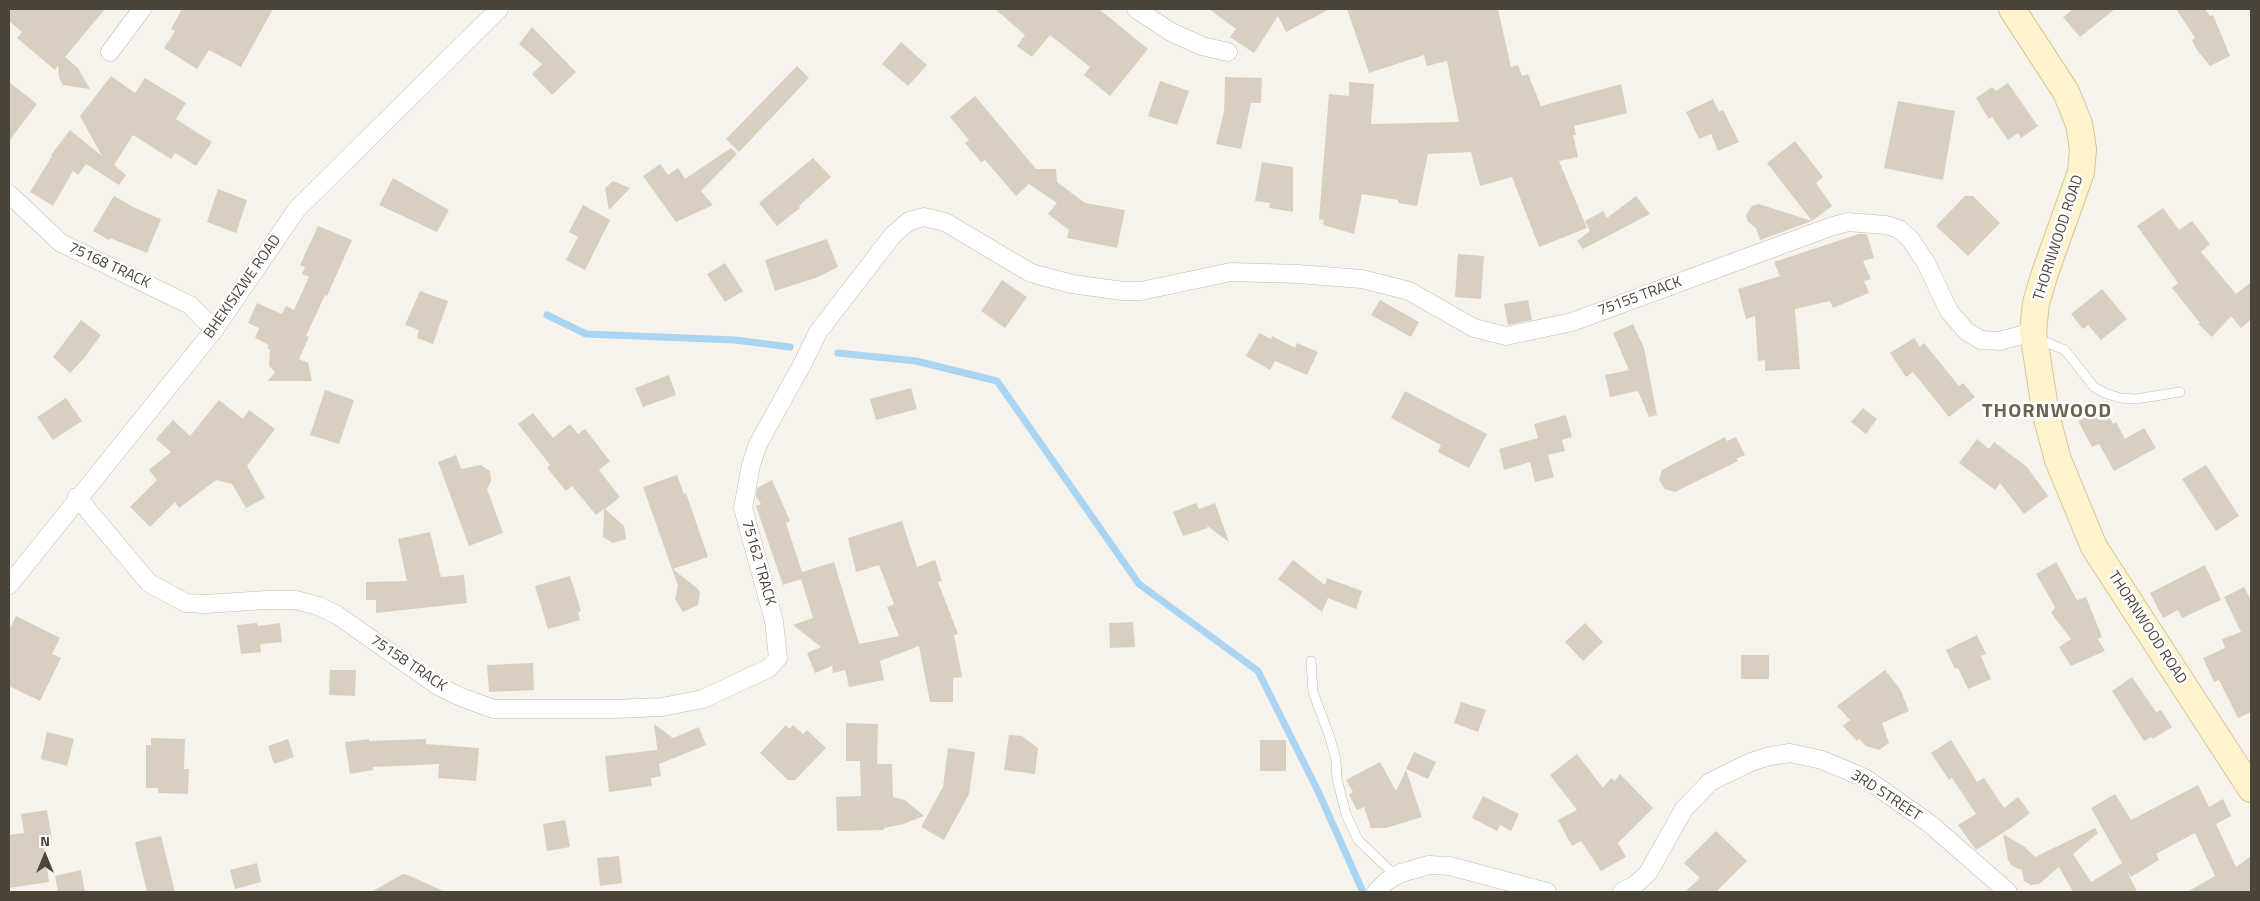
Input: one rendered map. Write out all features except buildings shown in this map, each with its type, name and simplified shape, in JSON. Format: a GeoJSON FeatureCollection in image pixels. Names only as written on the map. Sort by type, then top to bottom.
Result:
{"type":"FeatureCollection","features":[{"type":"Feature","properties":{"kind":"street"},"geometry":{"type":"LineString","coordinates":[[110,52],[142,9]]}},
{"type":"Feature","properties":{"kind":"street","name":"BHEKISIZWE ROAD"},"geometry":{"type":"LineString","coordinates":[[9,585],[77,497],[214,330],[296,210],[499,9]]}},
{"type":"Feature","properties":{"kind":"street"},"geometry":{"type":"LineString","coordinates":[[1136,9],[1171,32],[1202,46],[1228,52]]}},
{"type":"Feature","properties":{"kind":"street","name":"THORNWOOD ROAD"},"geometry":{"type":"LineString","coordinates":[[2012,9],[2066,92],[2080,124],[2083,149],[2082,172],[2036,303],[2033,334],[2046,415],[2058,460],[2094,547],[2251,789]]}},
{"type":"Feature","properties":{"kind":"street","name":"75168 TRACK"},"geometry":{"type":"LineString","coordinates":[[9,194],[61,243],[190,305],[214,330]]}},
{"type":"Feature","properties":{"kind":"street","name":"75155 TRACK"},"geometry":{"type":"LineString","coordinates":[[776,414],[818,332],[893,235],[910,221],[924,217],[945,222],[1031,273],[1072,284],[1123,291],[1141,291],[1231,272],[1298,274],[1362,279],[1393,286],[1432,304],[1474,328],[1506,336],[1572,322],[1848,222],[1886,225],[1899,229],[1911,240],[1926,263],[1949,311],[1966,331],[1981,340],[1999,341],[2033,334]]}},
{"type":"Feature","properties":{"kind":"street","name":"75162 TRACK"},"geometry":{"type":"LineString","coordinates":[[776,414],[758,444],[746,484],[743,508],[774,621],[778,658]]}},
{"type":"Feature","properties":{"kind":"street","name":"75158 TRACK"},"geometry":{"type":"LineString","coordinates":[[77,497],[149,583],[170,595],[186,603],[205,604],[296,600],[318,606],[338,615],[438,686],[463,698],[494,709],[662,707],[703,699],[769,668],[778,658]]}},
{"type":"Feature","properties":{"kind":"street","name":"3RD STREET"},"geometry":{"type":"LineString","coordinates":[[1622,892],[1635,885],[1648,873],[1684,809],[1710,782],[1751,762],[1770,756],[1790,754],[1822,760],[1864,778],[1929,823],[2008,892]]}},
{"type":"Feature","properties":{"kind":"street"},"geometry":{"type":"LineString","coordinates":[[1376,892],[1387,881],[1396,876],[1429,865],[1450,866],[1547,892]]}},
{"type":"Feature","properties":{"kind":"lane"},"geometry":{"type":"LineString","coordinates":[[2033,334],[2065,350],[2094,386],[2105,393],[2120,398],[2136,399],[2180,392]]}},
{"type":"Feature","properties":{"kind":"lane"},"geometry":{"type":"LineString","coordinates":[[1311,661],[1313,692],[1336,760],[1337,779],[1346,814],[1358,840],[1396,876]]}},
{"type":"Feature","properties":{"kind":"waterway"},"geometry":{"type":"LineString","coordinates":[[547,315],[586,334],[735,340],[790,347]]}},
{"type":"Feature","properties":{"kind":"waterway"},"geometry":{"type":"LineString","coordinates":[[838,353],[916,361],[997,381],[1139,584],[1258,671],[1318,791],[1363,892]]}},
{"type":"Feature","properties":{"kind":"district","name":"THORNWOOD"},"geometry":{"type":"Point","coordinates":[2047,412]}}]}
